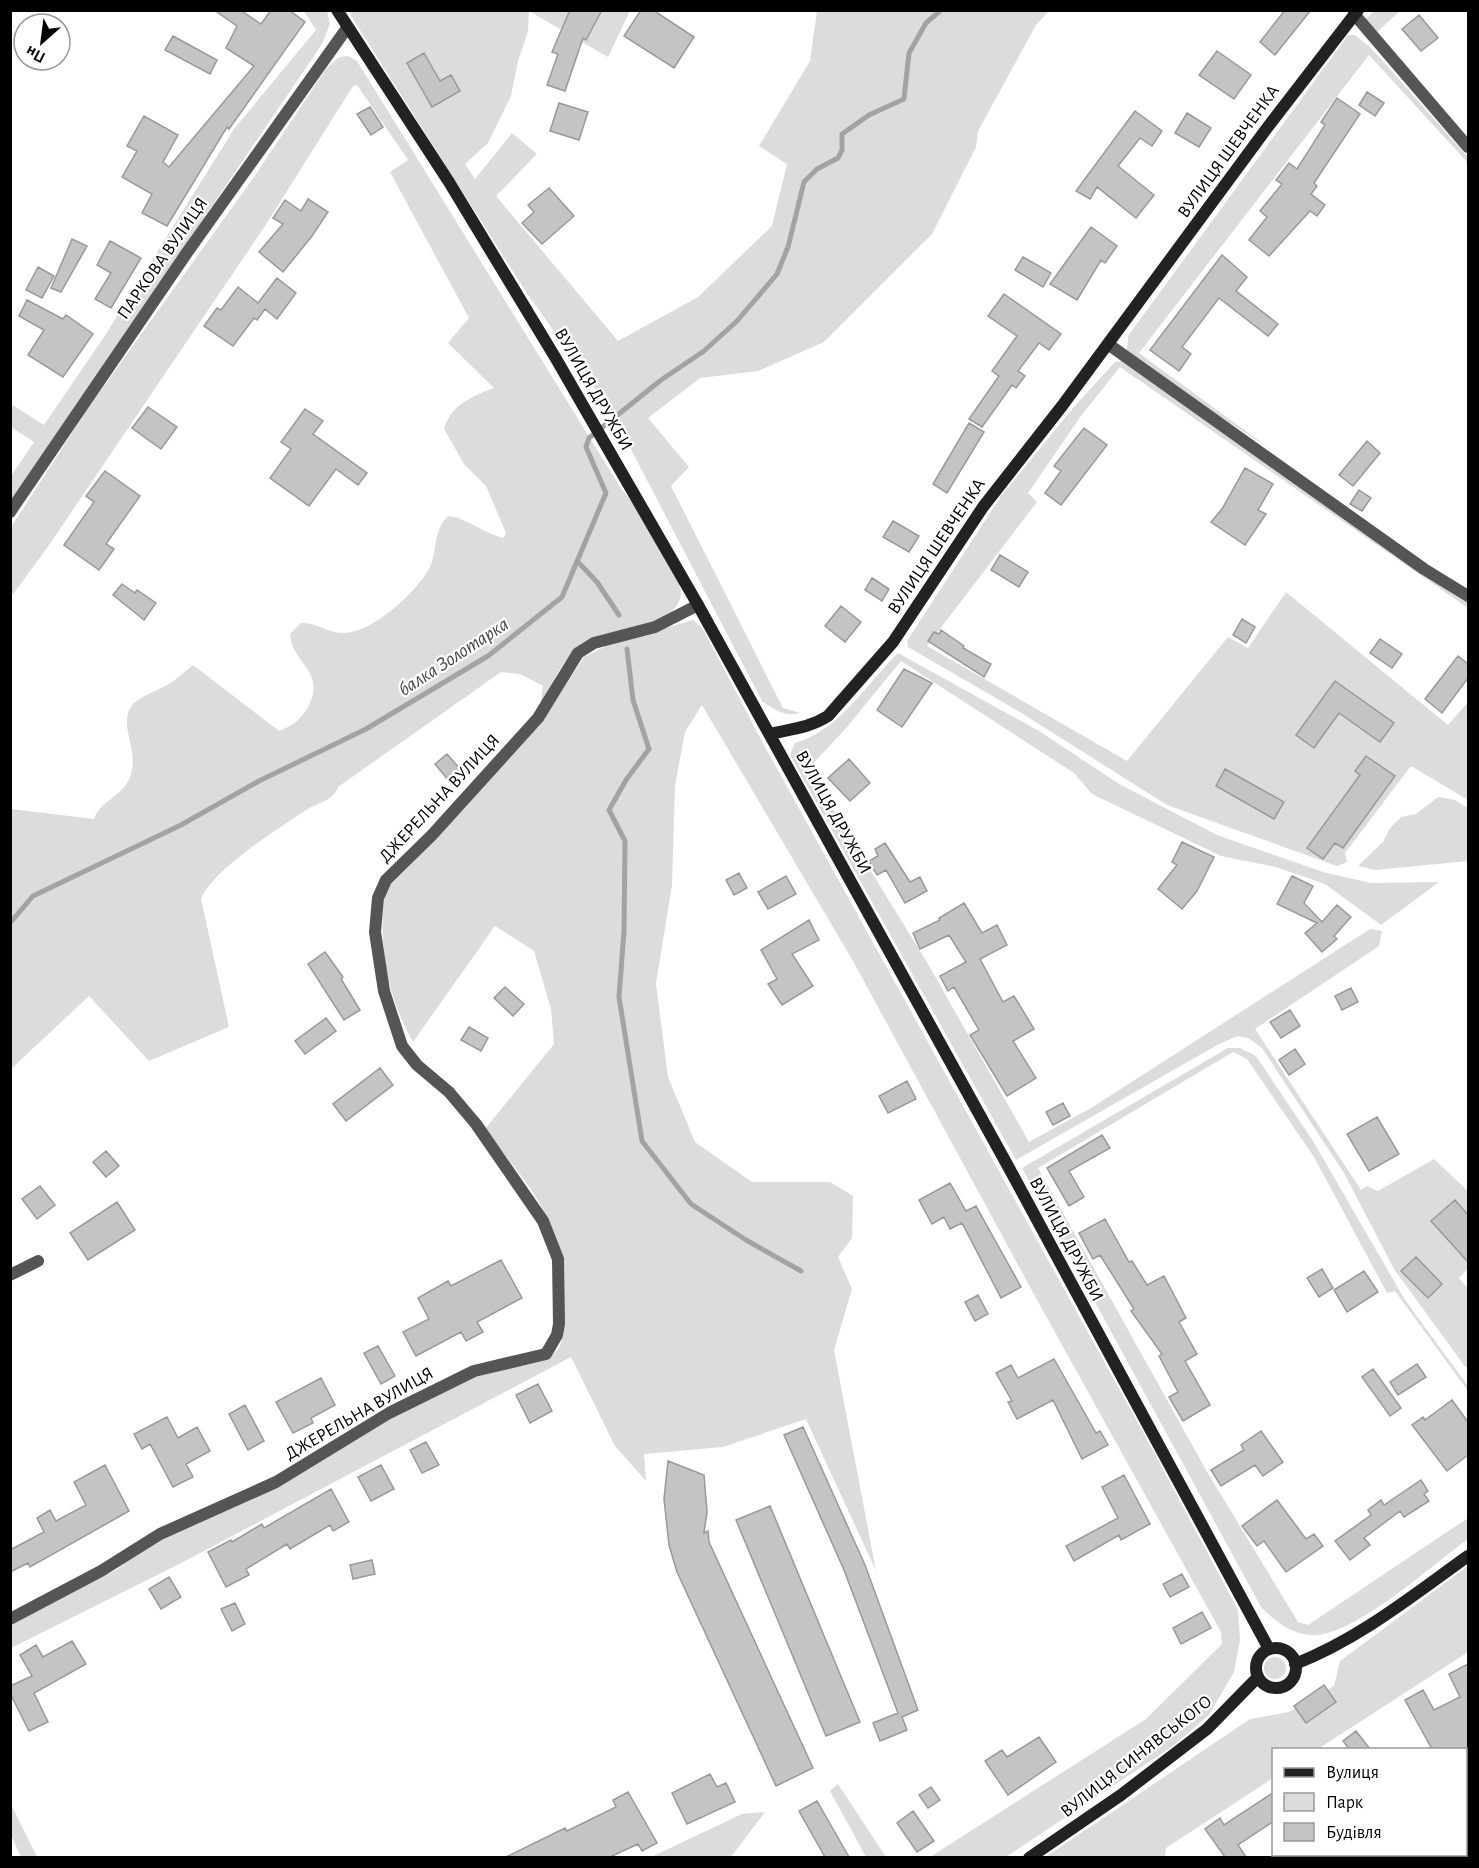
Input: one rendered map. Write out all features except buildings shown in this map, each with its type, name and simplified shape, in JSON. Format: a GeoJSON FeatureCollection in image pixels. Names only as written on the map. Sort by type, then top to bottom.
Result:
{"type":"FeatureCollection","features":[{"type":"Feature","properties":{"kind":"street","name":"ВУЛИЦЯ ДРУЖБИ"},"geometry":{"type":"LineString","coordinates":[[337,10],[448,182],[614,457],[770,734],[1269,1649]]}},
{"type":"Feature","properties":{"kind":"street"},"geometry":{"type":"LineString","coordinates":[[1356,12],[1468,147]]}},
{"type":"Feature","properties":{"kind":"street","name":"ВУЛИЦЯ ШЕВЧЕНКА"},"geometry":{"type":"LineString","coordinates":[[770,734],[801,729],[828,716],[893,642],[983,507],[1356,12]]}},
{"type":"Feature","properties":{"kind":"street","name":"ПАРКОВА ВУЛИЦЯ"},"geometry":{"type":"LineString","coordinates":[[10,512],[34,473],[186,254],[347,28]]}},
{"type":"Feature","properties":{"kind":"street"},"geometry":{"type":"LineString","coordinates":[[1108,344],[1424,569],[1468,596]]}},
{"type":"Feature","properties":{"kind":"street","name":"ДЖЕРЕЛЬНА ВУЛИЦЯ"},"geometry":{"type":"LineString","coordinates":[[10,1619],[101,1571],[160,1534],[276,1482],[389,1413],[474,1371],[546,1354],[552,1348],[559,1324],[558,1259],[543,1221],[476,1124],[449,1092],[417,1065],[402,1046],[384,992],[375,932],[378,898],[386,880],[432,835],[538,718],[578,653],[594,643],[655,627],[698,605]]}},
{"type":"Feature","properties":{"kind":"street"},"geometry":{"type":"LineString","coordinates":[[10,1275],[38,1261]]}},
{"type":"Feature","properties":{"kind":"street"},"geometry":{"type":"LineString","coordinates":[[1295,1664],[1331,1650],[1360,1633],[1468,1556]]}},
{"type":"Feature","properties":{"kind":"street"},"geometry":{"type":"LineString","coordinates":[[1269,1649],[1282,1649],[1288,1653],[1295,1664],[1293,1678],[1282,1686],[1269,1686],[1258,1677],[1256,1664],[1263,1653],[1269,1649]]}},
{"type":"Feature","properties":{"kind":"street","name":"ВУЛИЦЯ СИНЯВСЬКОГО"},"geometry":{"type":"LineString","coordinates":[[1029,1857],[1121,1795],[1207,1729],[1258,1677]]}},
{"type":"Feature","properties":{"kind":"green space"},"geometry":{"type":"Polygon","coordinates":[[[304,11],[327,11],[330,24],[322,44],[11,502],[11,476],[34,442],[11,427],[11,404],[44,425],[104,337],[234,129],[316,30],[304,11]]]}},
{"type":"Feature","properties":{"kind":"green space"},"geometry":{"type":"Polygon","coordinates":[[[350,11],[529,11],[528,31],[518,61],[511,96],[488,143],[465,164],[475,179],[512,133],[537,154],[496,196],[618,341],[698,297],[772,226],[787,164],[759,146],[810,61],[817,11],[1049,11],[1036,25],[978,131],[976,147],[932,234],[824,342],[758,371],[700,378],[648,418],[689,467],[671,486],[783,708],[800,713],[784,713],[762,701],[611,411],[526,292],[351,16],[350,11]]]}},
{"type":"Feature","properties":{"kind":"green space"},"geometry":{"type":"Polygon","coordinates":[[[529,11],[630,11],[608,57],[529,11]]]}},
{"type":"Feature","properties":{"kind":"green space"},"geometry":{"type":"Polygon","coordinates":[[[1374,11],[1400,11],[1377,32],[1364,21],[1374,11]]]}},
{"type":"Feature","properties":{"kind":"green space"},"geometry":{"type":"Polygon","coordinates":[[[1348,35],[1355,35],[1371,48],[1468,157],[1468,163],[1369,55],[1139,353],[1273,451],[1201,404],[1127,350],[1128,336],[1348,35]]]}},
{"type":"Feature","properties":{"kind":"green space"},"geometry":{"type":"Polygon","coordinates":[[[348,56],[357,61],[622,490],[657,540],[674,571],[681,593],[680,599],[670,613],[655,622],[642,627],[605,634],[580,645],[562,665],[540,706],[543,686],[520,674],[501,672],[338,787],[329,799],[306,810],[264,839],[219,875],[201,899],[229,1027],[149,1061],[89,996],[11,1069],[11,809],[94,819],[101,808],[127,784],[132,771],[132,749],[127,722],[131,707],[135,702],[171,682],[193,665],[279,731],[289,726],[305,713],[313,692],[310,674],[292,644],[290,634],[301,623],[345,633],[368,626],[394,609],[416,587],[430,567],[441,526],[449,516],[503,538],[506,533],[486,486],[464,464],[444,429],[447,420],[457,407],[494,388],[448,343],[469,318],[390,172],[408,160],[357,85],[353,86],[265,226],[47,548],[11,597],[11,527],[89,407],[254,177],[326,69],[339,57],[348,56]]]}},
{"type":"Feature","properties":{"kind":"green space"},"geometry":{"type":"Polygon","coordinates":[[[1122,361],[1468,599],[1468,608],[1120,367],[1081,416],[1028,493],[1037,502],[927,646],[1127,761],[1228,637],[1248,648],[1286,592],[1448,725],[1468,702],[1468,800],[1411,766],[1345,853],[1347,862],[1337,866],[1167,805],[1023,714],[908,647],[907,641],[1001,496],[1073,408],[1115,362],[1122,361]]]}},
{"type":"Feature","properties":{"kind":"green space"},"geometry":{"type":"Polygon","coordinates":[[[693,620],[703,629],[758,734],[1149,1443],[1238,1610],[1240,1640],[1234,1672],[1209,1715],[1173,1746],[1006,1857],[930,1857],[1146,1719],[1222,1644],[1221,1632],[853,961],[702,705],[685,732],[675,786],[672,885],[656,984],[668,1077],[695,1142],[752,1182],[830,1182],[853,1196],[852,1238],[838,1257],[852,1289],[834,1350],[876,1571],[806,1419],[723,1447],[644,1454],[646,1481],[615,1446],[571,1357],[183,1562],[11,1648],[11,1625],[118,1569],[132,1557],[164,1538],[233,1506],[360,1433],[445,1388],[483,1373],[532,1363],[553,1354],[559,1348],[562,1339],[563,1307],[549,1223],[529,1186],[485,1129],[554,1044],[551,1009],[534,951],[495,926],[413,1042],[396,1006],[386,967],[383,948],[383,908],[386,888],[539,726],[584,657],[608,645],[693,620]]]}},
{"type":"Feature","properties":{"kind":"green space"},"geometry":{"type":"Polygon","coordinates":[[[898,653],[1039,731],[1119,784],[1217,835],[1323,872],[1371,883],[1439,882],[1381,925],[1325,884],[1276,867],[1221,856],[1092,794],[1074,773],[901,661],[847,727],[808,769],[928,964],[1029,1142],[1091,1108],[1370,929],[1382,931],[1379,946],[1255,1029],[1361,1190],[1367,1186],[1378,1191],[1434,1159],[1468,1191],[1468,1215],[1455,1200],[1431,1221],[1468,1262],[1468,1269],[1459,1278],[1468,1288],[1468,1366],[1466,1368],[1394,1269],[1344,1173],[1262,1048],[1248,1038],[1238,1036],[1219,1044],[1016,1160],[790,755],[795,743],[811,737],[839,717],[898,653]]]}},
{"type":"Feature","properties":{"kind":"green space"},"geometry":{"type":"Polygon","coordinates":[[[1438,797],[1455,800],[1468,808],[1468,861],[1376,870],[1358,866],[1383,842],[1390,828],[1401,817],[1416,814],[1438,797]]]}},
{"type":"Feature","properties":{"kind":"green space"},"geometry":{"type":"Polygon","coordinates":[[[1228,1048],[1240,1048],[1256,1056],[1313,1141],[1405,1300],[1468,1386],[1468,1391],[1395,1291],[1387,1293],[1314,1157],[1247,1059],[1233,1052],[1038,1168],[1206,1470],[1298,1622],[1308,1625],[1468,1518],[1468,1539],[1416,1580],[1354,1622],[1334,1631],[1317,1635],[1294,1631],[1273,1618],[1261,1607],[1022,1168],[1228,1048]]]}},
{"type":"Feature","properties":{"kind":"green space"},"geometry":{"type":"Polygon","coordinates":[[[1468,1566],[1468,1652],[1320,1748],[1272,1748],[1272,1779],[1166,1848],[1165,1857],[1044,1858],[1250,1719],[1289,1712],[1334,1686],[1340,1661],[1468,1566]]]}},
{"type":"Feature","properties":{"kind":"green space"},"geometry":{"type":"Polygon","coordinates":[[[1275,1657],[1283,1660],[1286,1668],[1283,1676],[1275,1679],[1267,1676],[1264,1668],[1267,1660],[1275,1657]]]}},
{"type":"Feature","properties":{"kind":"green space"},"geometry":{"type":"Polygon","coordinates":[[[838,1784],[886,1857],[866,1857],[830,1791],[838,1784]]]}},
{"type":"Feature","properties":{"kind":"green space"},"geometry":{"type":"Polygon","coordinates":[[[11,1804],[37,1857],[21,1857],[11,1835],[11,1804]]]}},
{"type":"Feature","properties":{"kind":"green space"},"geometry":{"type":"Polygon","coordinates":[[[765,1812],[731,1857],[651,1857],[742,1814],[765,1812]]]}},
{"type":"Feature","properties":{"kind":"waterway","name":"балка Золотарка"},"geometry":{"type":"LineString","coordinates":[[10,923],[33,896],[181,825],[259,781],[366,729],[488,656],[562,597],[606,493],[586,447],[589,438],[661,380],[704,351],[737,321],[777,274],[788,247],[804,182],[817,169],[838,158],[842,150],[842,134],[869,115],[904,99],[909,53],[926,23],[941,10]]}},
{"type":"Feature","properties":{"kind":"waterway"},"geometry":{"type":"LineString","coordinates":[[577,561],[597,582],[619,615]]}},
{"type":"Feature","properties":{"kind":"waterway"},"geometry":{"type":"LineString","coordinates":[[627,649],[633,700],[649,749],[626,780],[609,810],[625,841],[624,931],[619,997],[642,1141],[691,1204],[746,1240],[801,1271]]}}]}
